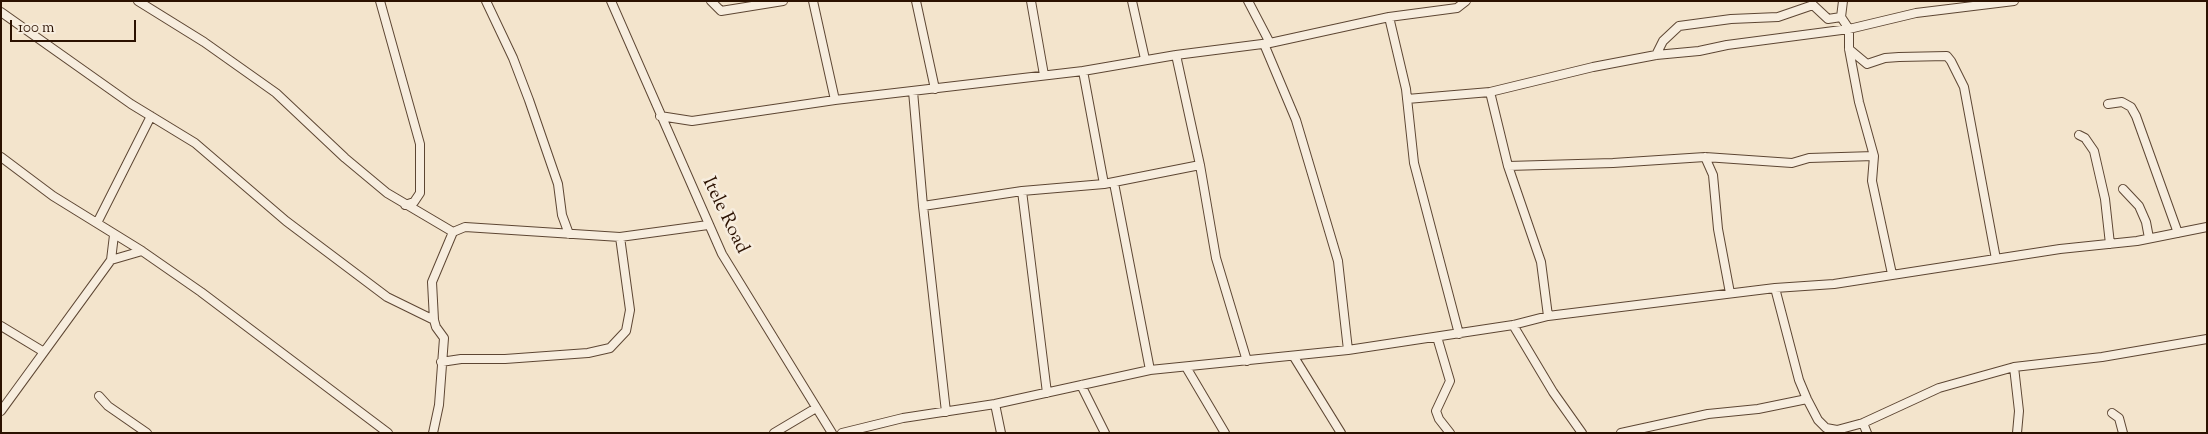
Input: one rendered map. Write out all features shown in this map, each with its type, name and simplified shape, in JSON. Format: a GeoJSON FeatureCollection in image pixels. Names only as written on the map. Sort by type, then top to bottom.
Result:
{"type":"FeatureCollection","features":[{"type":"Feature","properties":{"kind":"street"},"geometry":{"type":"LineString","coordinates":[[138,1],[204,42],[276,93],[345,158],[406,205],[453,232]]}},
{"type":"Feature","properties":{"kind":"street"},"geometry":{"type":"LineString","coordinates":[[380,1],[420,144],[420,194],[414,202],[406,205]]}},
{"type":"Feature","properties":{"kind":"street"},"geometry":{"type":"LineString","coordinates":[[486,1],[513,58],[529,100],[558,184],[562,215],[569,234]]}},
{"type":"Feature","properties":{"kind":"street","name":"Itele Road"},"geometry":{"type":"LineString","coordinates":[[612,1],[633,46],[660,116],[722,254],[832,433]]}},
{"type":"Feature","properties":{"kind":"street"},"geometry":{"type":"LineString","coordinates":[[711,1],[721,11],[783,1]]}},
{"type":"Feature","properties":{"kind":"street"},"geometry":{"type":"LineString","coordinates":[[813,1],[835,100]]}},
{"type":"Feature","properties":{"kind":"street"},"geometry":{"type":"LineString","coordinates":[[916,1],[935,89]]}},
{"type":"Feature","properties":{"kind":"street"},"geometry":{"type":"LineString","coordinates":[[1031,1],[1044,75]]}},
{"type":"Feature","properties":{"kind":"street"},"geometry":{"type":"LineString","coordinates":[[1132,1],[1145,59]]}},
{"type":"Feature","properties":{"kind":"street"},"geometry":{"type":"LineString","coordinates":[[1248,1],[1267,44],[1296,120],[1336,253],[1348,350]]}},
{"type":"Feature","properties":{"kind":"street"},"geometry":{"type":"LineString","coordinates":[[660,116],[692,121],[835,100],[1084,71],[1145,59],[1267,44],[1389,17],[1457,8],[1466,1]]}},
{"type":"Feature","properties":{"kind":"street"},"geometry":{"type":"LineString","coordinates":[[1843,1],[1841,17],[1849,29],[1849,49],[1859,102],[1874,156],[1872,181],[1892,274]]}},
{"type":"Feature","properties":{"kind":"street"},"geometry":{"type":"LineString","coordinates":[[1407,100],[1490,92],[1593,67],[1656,55],[1699,51],[1727,45],[1849,29],[1916,13],[2014,1]]}},
{"type":"Feature","properties":{"kind":"street"},"geometry":{"type":"LineString","coordinates":[[1656,55],[1662,41],[1679,26],[1731,20],[1778,18],[1813,5],[1828,19],[1841,17]]}},
{"type":"Feature","properties":{"kind":"street"},"geometry":{"type":"LineString","coordinates":[[1,12],[151,116],[195,143],[286,221],[387,297],[434,320]]}},
{"type":"Feature","properties":{"kind":"street"},"geometry":{"type":"LineString","coordinates":[[1389,17],[1407,100],[1414,163],[1459,334]]}},
{"type":"Feature","properties":{"kind":"street"},"geometry":{"type":"LineString","coordinates":[[1849,49],[1867,64],[1885,58],[1948,56],[1964,87],[1996,259]]}},
{"type":"Feature","properties":{"kind":"street"},"geometry":{"type":"LineString","coordinates":[[1176,55],[1200,165],[1216,258],[1247,361]]}},
{"type":"Feature","properties":{"kind":"street"},"geometry":{"type":"LineString","coordinates":[[1084,71],[1104,184]]}},
{"type":"Feature","properties":{"kind":"street"},"geometry":{"type":"LineString","coordinates":[[914,91],[923,206],[946,412]]}},
{"type":"Feature","properties":{"kind":"street"},"geometry":{"type":"LineString","coordinates":[[1490,92],[1508,166],[1541,262],[1548,316]]}},
{"type":"Feature","properties":{"kind":"street"},"geometry":{"type":"LineString","coordinates":[[2108,104],[2122,102],[2131,107],[2136,116],[2178,233]]}},
{"type":"Feature","properties":{"kind":"street"},"geometry":{"type":"LineString","coordinates":[[97,223],[151,116]]}},
{"type":"Feature","properties":{"kind":"street"},"geometry":{"type":"LineString","coordinates":[[2079,135],[2085,138],[2094,151],[2105,199],[2110,244]]}},
{"type":"Feature","properties":{"kind":"street"},"geometry":{"type":"LineString","coordinates":[[1508,166],[1613,163],[1705,157],[1792,163],[1809,158],[1874,156]]}},
{"type":"Feature","properties":{"kind":"street"},"geometry":{"type":"LineString","coordinates":[[1,157],[53,196],[114,235],[142,250],[202,292],[388,433]]}},
{"type":"Feature","properties":{"kind":"street"},"geometry":{"type":"LineString","coordinates":[[1705,157],[1714,176],[1718,229],[1730,293]]}},
{"type":"Feature","properties":{"kind":"street"},"geometry":{"type":"LineString","coordinates":[[923,206],[1022,191],[1114,183],[1200,165]]}},
{"type":"Feature","properties":{"kind":"street"},"geometry":{"type":"LineString","coordinates":[[1114,183],[1150,370]]}},
{"type":"Feature","properties":{"kind":"street"},"geometry":{"type":"LineString","coordinates":[[2123,189],[2129,193],[2143,213],[2149,238]]}},
{"type":"Feature","properties":{"kind":"street"},"geometry":{"type":"LineString","coordinates":[[1022,191],[1047,393]]}},
{"type":"Feature","properties":{"kind":"street"},"geometry":{"type":"LineString","coordinates":[[433,433],[438,405],[444,338],[436,328],[434,320],[432,282],[453,232],[465,227],[620,237],[708,226]]}},
{"type":"Feature","properties":{"kind":"street"},"geometry":{"type":"LineString","coordinates":[[842,433],[903,418],[995,404],[1150,370],[1348,350],[1513,325],[1548,316],[1730,293],[1834,284],[1892,274],[2110,244],[2207,227]]}},
{"type":"Feature","properties":{"kind":"street"},"geometry":{"type":"LineString","coordinates":[[1,411],[112,260],[114,235]]}},
{"type":"Feature","properties":{"kind":"street"},"geometry":{"type":"LineString","coordinates":[[441,362],[461,359],[505,359],[588,352],[610,348],[626,331],[630,310],[620,237]]}},
{"type":"Feature","properties":{"kind":"street"},"geometry":{"type":"LineString","coordinates":[[112,260],[142,250]]}},
{"type":"Feature","properties":{"kind":"street"},"geometry":{"type":"LineString","coordinates":[[1775,288],[1799,380],[1807,399],[1818,420],[1826,428],[1837,430],[1863,423],[1939,388],[2014,366],[2102,357],[2207,339]]}},
{"type":"Feature","properties":{"kind":"street"},"geometry":{"type":"LineString","coordinates":[[1513,325],[1553,392],[1582,433]]}},
{"type":"Feature","properties":{"kind":"street"},"geometry":{"type":"LineString","coordinates":[[1,326],[44,352]]}},
{"type":"Feature","properties":{"kind":"street"},"geometry":{"type":"LineString","coordinates":[[1437,337],[1450,381],[1436,411],[1439,419],[1450,433]]}},
{"type":"Feature","properties":{"kind":"street"},"geometry":{"type":"LineString","coordinates":[[1294,356],[1341,433]]}},
{"type":"Feature","properties":{"kind":"street"},"geometry":{"type":"LineString","coordinates":[[2014,366],[2019,411],[2017,433]]}},
{"type":"Feature","properties":{"kind":"street"},"geometry":{"type":"LineString","coordinates":[[1186,367],[1225,433]]}},
{"type":"Feature","properties":{"kind":"street"},"geometry":{"type":"LineString","coordinates":[[1081,385],[1105,433]]}},
{"type":"Feature","properties":{"kind":"street"},"geometry":{"type":"LineString","coordinates":[[99,396],[108,406],[147,433]]}},
{"type":"Feature","properties":{"kind":"street"},"geometry":{"type":"LineString","coordinates":[[1620,433],[1708,414],[1758,409],[1807,399]]}},
{"type":"Feature","properties":{"kind":"street"},"geometry":{"type":"LineString","coordinates":[[995,404],[1001,433]]}},
{"type":"Feature","properties":{"kind":"street"},"geometry":{"type":"LineString","coordinates":[[774,433],[816,408]]}},
{"type":"Feature","properties":{"kind":"street"},"geometry":{"type":"LineString","coordinates":[[2112,414],[2119,418],[2123,433]]}},
{"type":"Feature","properties":{"kind":"street"},"geometry":{"type":"LineString","coordinates":[[1863,423],[1867,433]]}}]}
